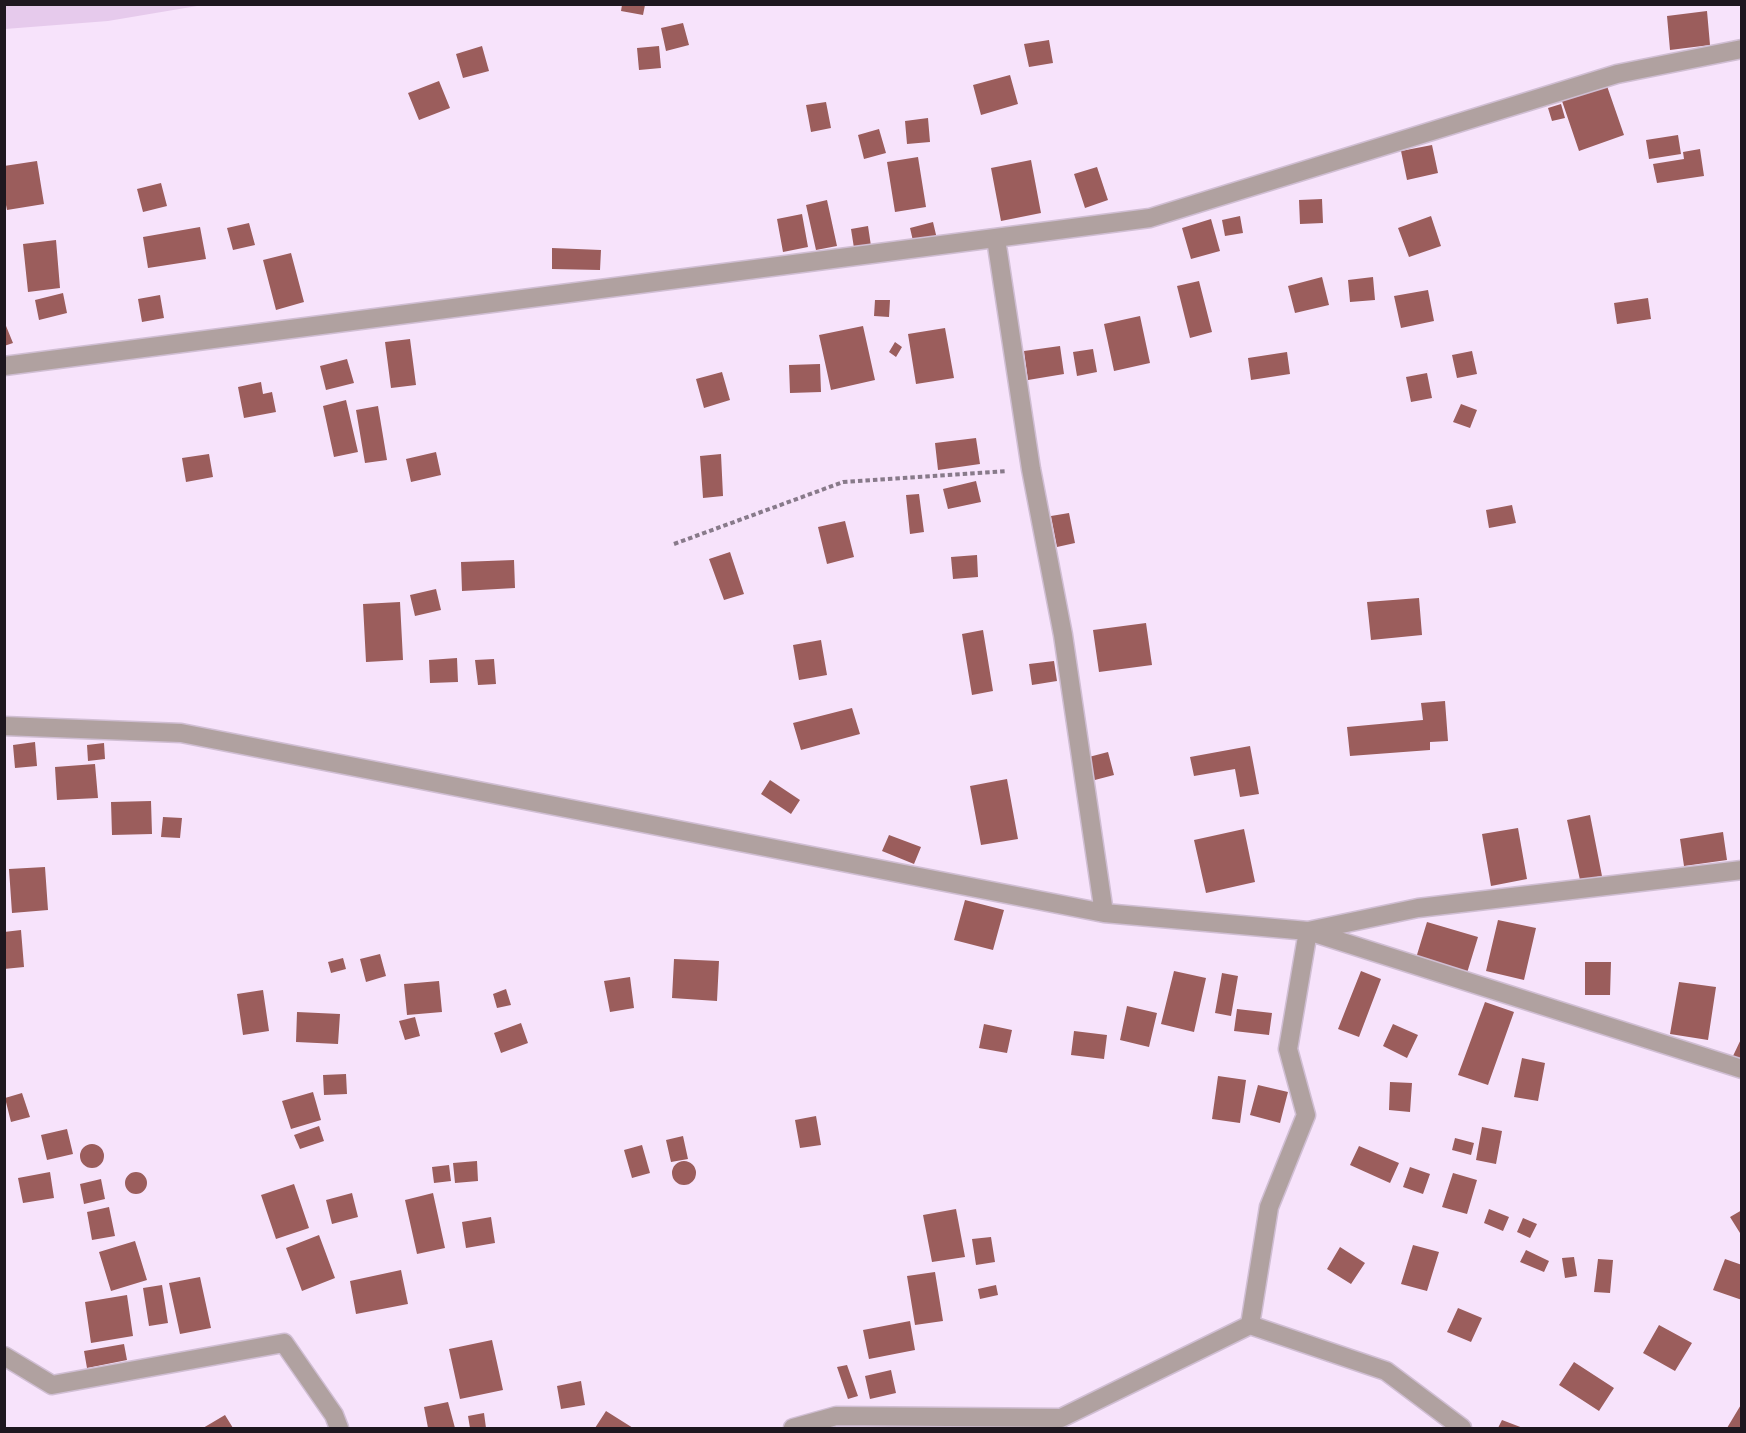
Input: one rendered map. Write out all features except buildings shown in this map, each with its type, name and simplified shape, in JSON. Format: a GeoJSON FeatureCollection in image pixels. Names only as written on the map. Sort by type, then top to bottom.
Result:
{"type":"FeatureCollection","features":[{"type":"Feature","properties":{"kind":"street"},"geometry":{"type":"LineString","coordinates":[[4,366],[1150,218],[1617,74],[1742,49]]}},
{"type":"Feature","properties":{"kind":"street"},"geometry":{"type":"LineString","coordinates":[[996,239],[1030,470],[1063,635],[1104,913]]}},
{"type":"Feature","properties":{"kind":"street"},"geometry":{"type":"LineString","coordinates":[[4,726],[181,733],[1104,913],[1308,931],[1742,1069]]}},
{"type":"Feature","properties":{"kind":"street"},"geometry":{"type":"LineString","coordinates":[[1308,931],[1418,908],[1742,870]]}},
{"type":"Feature","properties":{"kind":"street"},"geometry":{"type":"LineString","coordinates":[[1250,1325],[1269,1207],[1306,1115],[1288,1049],[1308,931]]}},
{"type":"Feature","properties":{"kind":"street"},"geometry":{"type":"LineString","coordinates":[[793,1428],[836,1416],[1061,1418],[1250,1325],[1386,1371],[1462,1428]]}},
{"type":"Feature","properties":{"kind":"street"},"geometry":{"type":"LineString","coordinates":[[4,1356],[52,1385],[284,1343],[334,1415],[339,1428]]}},
{"type":"Feature","properties":{"kind":"path"},"geometry":{"type":"LineString","coordinates":[[674,544],[843,482],[1030,470]]}},
{"type":"Feature","properties":{"kind":"shaded area"},"geometry":{"type":"Polygon","coordinates":[[[5,4],[203,5],[108,21],[5,29],[5,4]]]}}]}
